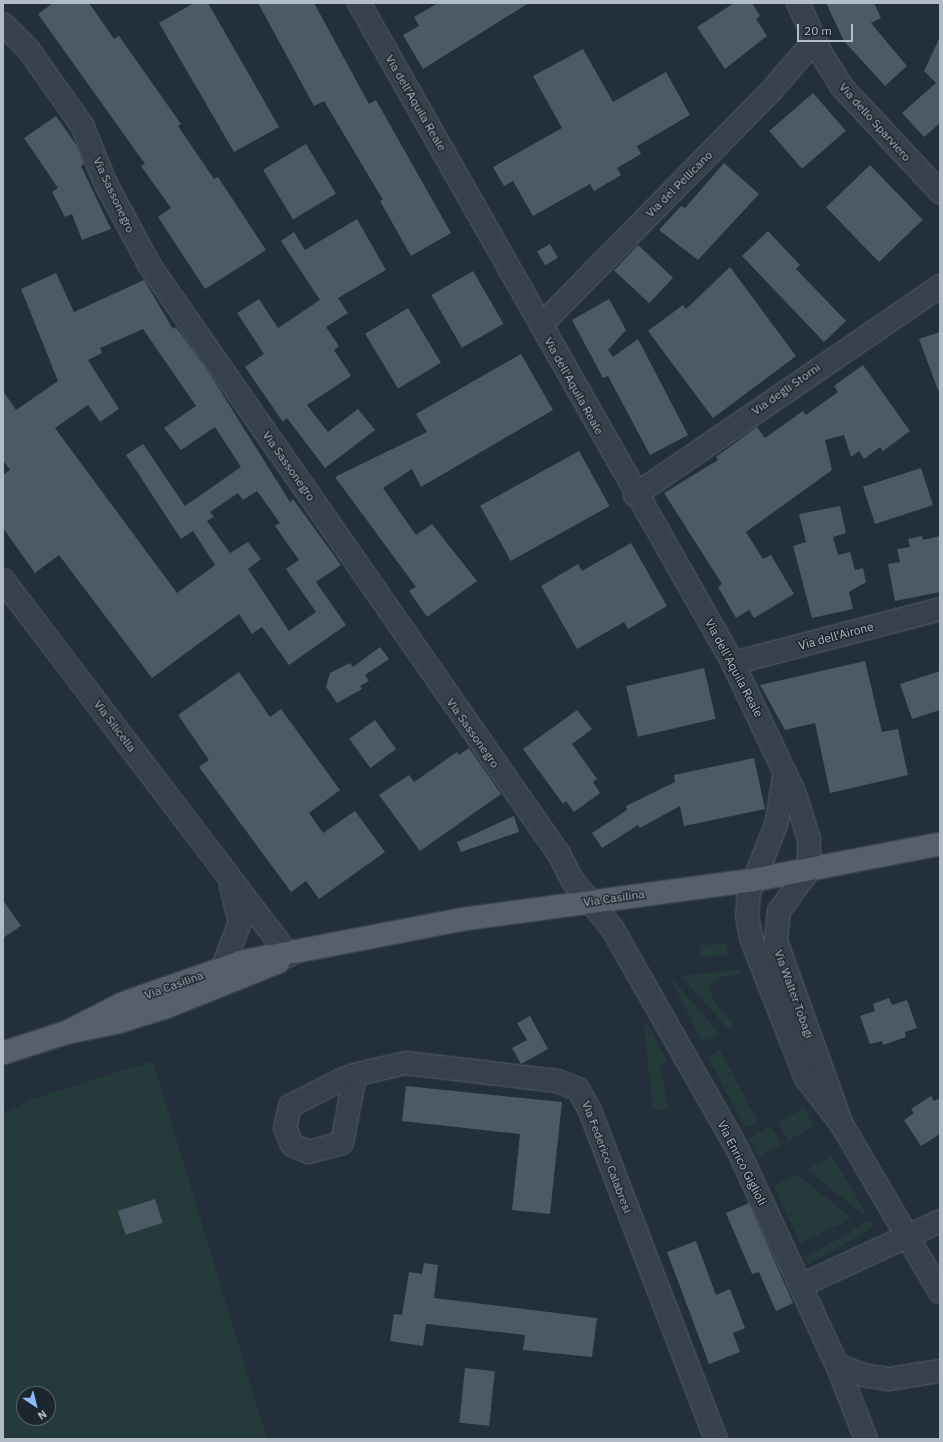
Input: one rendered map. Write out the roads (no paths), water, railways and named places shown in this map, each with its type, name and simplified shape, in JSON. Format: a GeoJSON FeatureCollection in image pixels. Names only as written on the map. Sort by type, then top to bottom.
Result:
{"type":"FeatureCollection","features":[{"type":"Feature","properties":{"kind":"main road","name":"Via Casilina"},"geometry":{"type":"LineString","coordinates":[[64,1033],[122,1004],[223,967],[465,919],[753,880],[940,844]]}},
{"type":"Feature","properties":{"kind":"main road","name":"Via Casilina"},"geometry":{"type":"LineString","coordinates":[[3,1053],[64,1033],[118,1022],[166,1007],[252,975],[289,955]]}},
{"type":"Feature","properties":{"kind":"street","name":"Via dello Sparviero"},"geometry":{"type":"LineString","coordinates":[[798,3],[815,40],[846,92],[940,192]]}},
{"type":"Feature","properties":{"kind":"street","name":"Via dell'Aquila Reale"},"geometry":{"type":"LineString","coordinates":[[366,5],[635,495],[733,663],[785,772],[804,822],[809,870]]}},
{"type":"Feature","properties":{"kind":"street","name":"Via Sassonegro"},"geometry":{"type":"LineString","coordinates":[[5,30],[28,49],[82,125],[106,184],[150,266],[590,902]]}},
{"type":"Feature","properties":{"kind":"street","name":"Via del Pellicano"},"geometry":{"type":"LineString","coordinates":[[541,325],[771,91],[815,40]]}},
{"type":"Feature","properties":{"kind":"street","name":"Via degli Storni"},"geometry":{"type":"LineString","coordinates":[[635,495],[940,286]]}},
{"type":"Feature","properties":{"kind":"street","name":"Via Silicella"},"geometry":{"type":"LineString","coordinates":[[3,580],[289,955]]}},
{"type":"Feature","properties":{"kind":"street","name":"Via dell'Airone"},"geometry":{"type":"LineString","coordinates":[[733,663],[940,609]]}},
{"type":"Feature","properties":{"kind":"street"},"geometry":{"type":"LineString","coordinates":[[753,880],[773,834],[785,772]]}},
{"type":"Feature","properties":{"kind":"street","name":"Via Walter Tobagi"},"geometry":{"type":"LineString","coordinates":[[809,870],[779,911],[776,941],[790,988],[842,1125]]}},
{"type":"Feature","properties":{"kind":"street","name":"Via Silicella"},"geometry":{"type":"LineString","coordinates":[[223,967],[240,922],[226,873]]}},
{"type":"Feature","properties":{"kind":"street","name":"Via Walter Tobagi"},"geometry":{"type":"LineString","coordinates":[[753,880],[746,915],[751,938],[806,1078],[842,1125],[910,1237],[940,1292]]}},
{"type":"Feature","properties":{"kind":"street","name":"Via Enrico Giglioli"},"geometry":{"type":"LineString","coordinates":[[590,902],[612,928],[738,1150],[836,1365],[866,1439]]}},
{"type":"Feature","properties":{"kind":"street","name":"Via Federico Calabresi"},"geometry":{"type":"LineString","coordinates":[[355,1076],[420,1062],[562,1082],[578,1089],[590,1111],[716,1439]]}},
{"type":"Feature","properties":{"kind":"street"},"geometry":{"type":"LineString","coordinates":[[800,1286],[910,1237],[940,1221]]}},
{"type":"Feature","properties":{"kind":"street"},"geometry":{"type":"LineString","coordinates":[[836,1365],[863,1375],[889,1379],[940,1371]]}}]}
